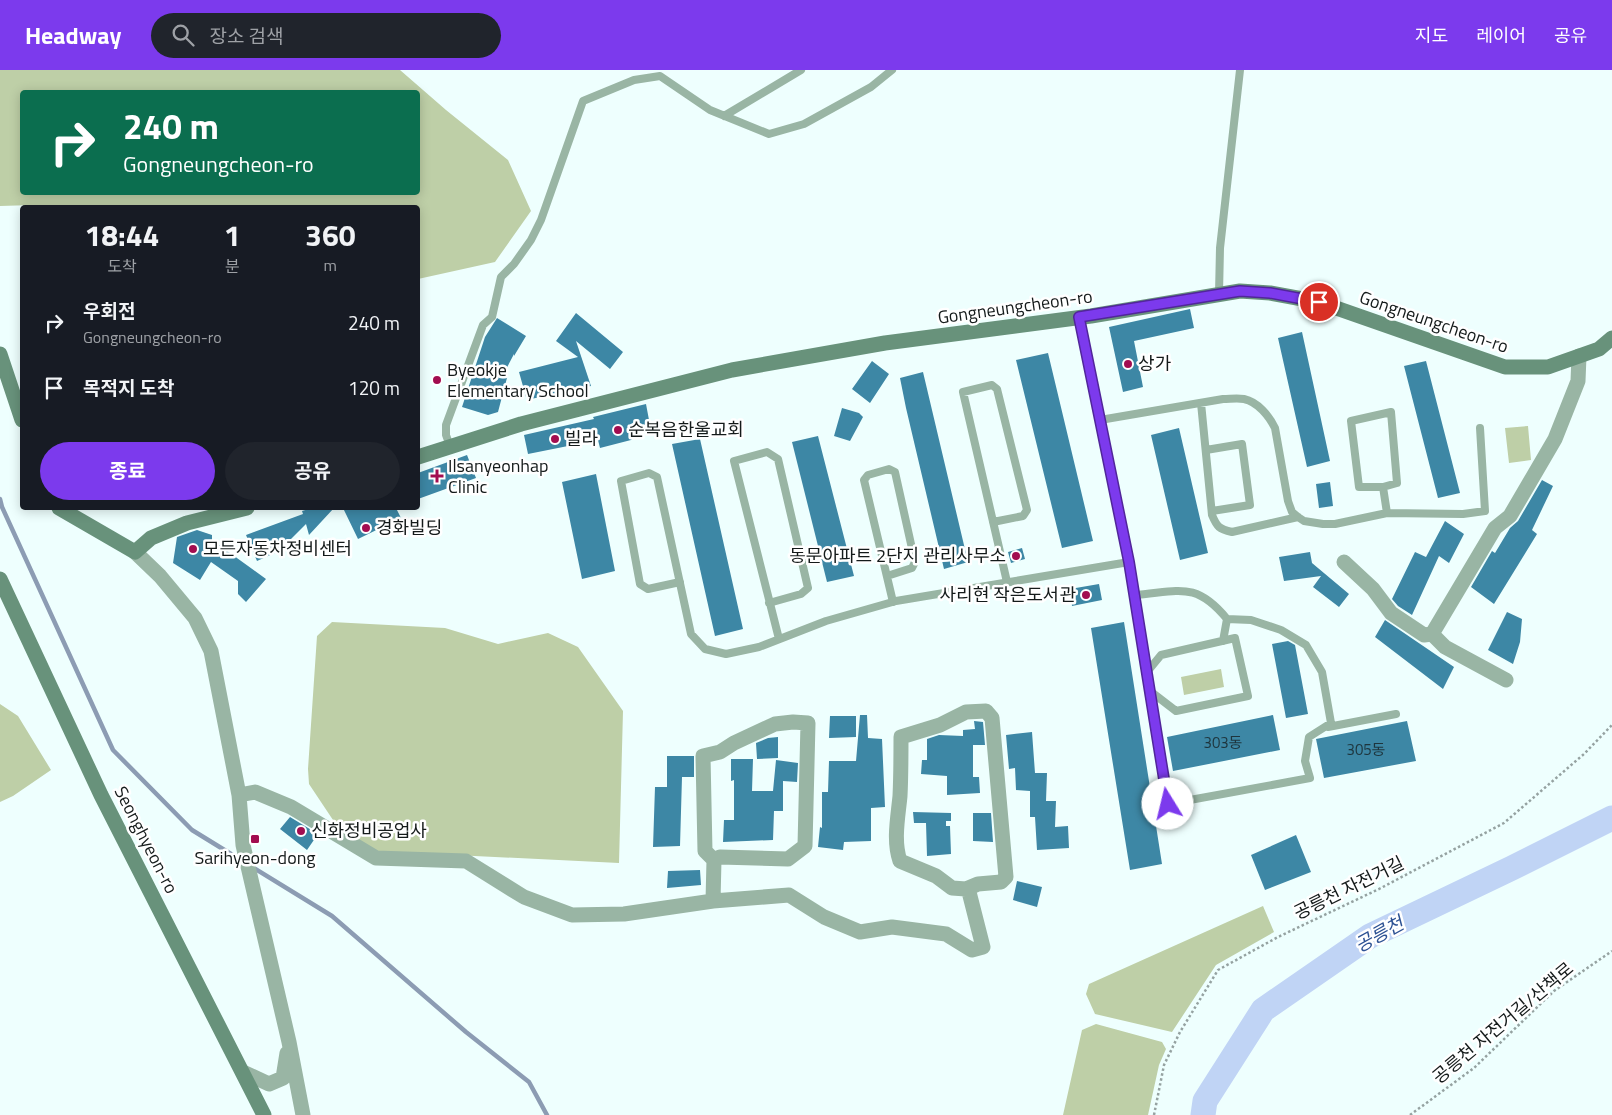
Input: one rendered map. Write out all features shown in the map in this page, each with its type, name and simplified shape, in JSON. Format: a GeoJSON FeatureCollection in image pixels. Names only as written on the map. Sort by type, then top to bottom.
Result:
{"type":"FeatureCollection","features":[{"type":"Feature","properties":{"kind":"street","name":"Gongneungcheon-ro"},"geometry":{"type":"LineString","coordinates":[[420,456],[521,424],[732,370],[885,343],[1079,317],[1240,291],[1270,293],[1319,302],[1505,367],[1548,367],[1599,349],[1612,338]]}},
{"type":"Feature","properties":{"kind":"street"},"geometry":{"type":"LineString","coordinates":[[0,354],[20,414]]}},
{"type":"Feature","properties":{"kind":"street"},"geometry":{"type":"LineString","coordinates":[[1432,634],[1495,528],[1510,516],[1555,439],[1578,381],[1579,356]]}},
{"type":"Feature","properties":{"kind":"street"},"geometry":{"type":"LineString","coordinates":[[63,510],[135,552],[160,576],[195,618],[211,651],[239,795],[243,845],[303,1115]]}},
{"type":"Feature","properties":{"kind":"street"},"geometry":{"type":"LineString","coordinates":[[135,552],[152,538],[186,523],[239,510]]}},
{"type":"Feature","properties":{"kind":"street"},"geometry":{"type":"LineString","coordinates":[[1344,562],[1373,589],[1391,613],[1424,635],[1432,634]]}},
{"type":"Feature","properties":{"kind":"street","name":"Seonghyeon-ro"},"geometry":{"type":"LineString","coordinates":[[0,579],[101,795],[264,1115]]}},
{"type":"Feature","properties":{"kind":"street"},"geometry":{"type":"LineString","coordinates":[[1432,634],[1445,647],[1506,680]]}},
{"type":"Feature","properties":{"kind":"street"},"geometry":{"type":"LineString","coordinates":[[986,711],[992,718],[1006,877],[1001,882],[978,884],[968,888],[952,888],[936,876],[900,862],[897,825],[900,794],[901,737],[940,725],[966,712],[986,711]]}},
{"type":"Feature","properties":{"kind":"street"},"geometry":{"type":"LineString","coordinates":[[713,901],[714,860],[704,851],[703,756],[720,752],[734,743],[775,724],[808,722],[805,846],[788,858],[720,857],[714,860]]}},
{"type":"Feature","properties":{"kind":"street"},"geometry":{"type":"LineString","coordinates":[[239,795],[254,792],[292,807],[376,858],[466,861],[524,898],[572,915],[624,914],[713,901],[789,895],[824,917],[860,932],[892,927],[946,934],[972,950],[983,947],[968,888]]}},
{"type":"Feature","properties":{"kind":"street"},"geometry":{"type":"LineString","coordinates":[[243,1072],[269,1084],[283,1078],[288,1042]]}},
{"type":"Feature","properties":{"kind":"lane"},"geometry":{"type":"LineString","coordinates":[[724,116],[801,70]]}},
{"type":"Feature","properties":{"kind":"lane"},"geometry":{"type":"LineString","coordinates":[[450,446],[446,435],[446,425],[475,345],[483,325],[492,317],[501,278],[514,264],[531,240],[541,220],[581,102],[634,80],[660,73],[710,110],[769,134],[804,124],[871,87],[892,70]]}},
{"type":"Feature","properties":{"kind":"lane"},"geometry":{"type":"LineString","coordinates":[[1219,294],[1220,248],[1240,70]]}},
{"type":"Feature","properties":{"kind":"lane"},"geometry":{"type":"LineString","coordinates":[[1079,317],[1129,562],[1168,804],[1310,778],[1305,762],[1309,737],[1331,723],[1322,672],[1306,645],[1281,630],[1251,620],[1227,620]]}},
{"type":"Feature","properties":{"kind":"lane"},"geometry":{"type":"LineString","coordinates":[[993,522],[1022,516],[1027,510],[996,389],[992,385],[963,392],[993,522],[1007,582]]}},
{"type":"Feature","properties":{"kind":"lane"},"geometry":{"type":"LineString","coordinates":[[1100,420],[1223,399],[1244,399],[1253,403],[1270,418],[1275,428],[1288,501],[1292,512],[1298,517],[1313,523],[1335,524],[1388,513],[1463,514],[1485,511],[1480,428]]}},
{"type":"Feature","properties":{"kind":"lane"},"geometry":{"type":"LineString","coordinates":[[1201,403],[1212,510],[1217,526],[1232,532],[1298,517]]}},
{"type":"Feature","properties":{"kind":"lane"},"geometry":{"type":"LineString","coordinates":[[1391,412],[1397,483],[1383,487],[1359,487],[1351,422],[1391,412]]}},
{"type":"Feature","properties":{"kind":"lane"},"geometry":{"type":"LineString","coordinates":[[1206,450],[1242,444],[1250,505],[1212,510]]}},
{"type":"Feature","properties":{"kind":"lane"},"geometry":{"type":"LineString","coordinates":[[769,603],[801,594],[808,588],[778,459],[767,452],[734,461],[769,603],[779,639]]}},
{"type":"Feature","properties":{"kind":"lane"},"geometry":{"type":"LineString","coordinates":[[887,576],[912,568],[915,562],[895,472],[889,469],[868,475],[864,480],[893,602]]}},
{"type":"Feature","properties":{"kind":"lane"},"geometry":{"type":"LineString","coordinates":[[680,582],[648,590],[640,584],[621,481],[649,473],[657,477],[680,582],[691,634],[705,649],[726,654],[759,647],[826,621],[893,602],[1129,562]]}},
{"type":"Feature","properties":{"kind":"lane"},"geometry":{"type":"LineString","coordinates":[[1383,487],[1388,513]]}},
{"type":"Feature","properties":{"kind":"lane"},"geometry":{"type":"LineString","coordinates":[[1134,595],[1180,591],[1198,594],[1212,602],[1227,620]]}},
{"type":"Feature","properties":{"kind":"lane"},"geometry":{"type":"LineString","coordinates":[[1223,641],[1227,620]]}},
{"type":"Feature","properties":{"kind":"lane"},"geometry":{"type":"LineString","coordinates":[[1147,672],[1161,655],[1235,638],[1248,696],[1176,711],[1150,691]]}},
{"type":"Feature","properties":{"kind":"lane"},"geometry":{"type":"LineString","coordinates":[[1323,728],[1396,714]]}},
{"type":"Feature","properties":{"kind":"path","name":"공릉천 자전거길"},"geometry":{"type":"LineString","coordinates":[[1154,1115],[1164,1065],[1180,1032],[1218,970],[1278,937],[1379,889],[1504,823],[1584,754],[1612,725]]}},
{"type":"Feature","properties":{"kind":"path","name":"공릉천 자전거길/산책로"},"geometry":{"type":"LineString","coordinates":[[1410,1115],[1474,1068],[1554,991],[1612,951]]}},
{"type":"Feature","properties":{"kind":"green space"},"geometry":{"type":"Polygon","coordinates":[[[0,70],[400,70],[508,160],[531,211],[495,262],[420,279],[420,205],[0,206],[0,70]]]}},
{"type":"Feature","properties":{"kind":"green space"},"geometry":{"type":"Polygon","coordinates":[[[1528,426],[1531,460],[1509,463],[1505,428],[1528,426]]]}},
{"type":"Feature","properties":{"kind":"green space"},"geometry":{"type":"Polygon","coordinates":[[[332,622],[445,628],[498,644],[548,633],[578,647],[623,711],[619,863],[353,850],[309,784],[308,769],[317,636],[332,622]]]}},
{"type":"Feature","properties":{"kind":"green space"},"geometry":{"type":"Polygon","coordinates":[[[1221,669],[1224,687],[1184,695],[1181,677],[1221,669]]]}},
{"type":"Feature","properties":{"kind":"green space"},"geometry":{"type":"Polygon","coordinates":[[[0,704],[18,716],[51,770],[13,796],[0,802],[0,704]]]}},
{"type":"Feature","properties":{"kind":"green space"},"geometry":{"type":"Polygon","coordinates":[[[1263,906],[1274,932],[1216,965],[1172,1032],[1095,1014],[1086,994],[1089,984],[1263,906]]]}},
{"type":"Feature","properties":{"kind":"green space"},"geometry":{"type":"Polygon","coordinates":[[[1096,1024],[1162,1042],[1166,1049],[1159,1065],[1148,1115],[1063,1115],[1082,1030],[1096,1024]]]}},
{"type":"Feature","properties":{"kind":"building","name":"상가"},"geometry":{"type":"Polygon","coordinates":[[[1190,309],[1194,328],[1134,341],[1143,387],[1123,392],[1109,327],[1190,309]]]}},
{"type":"Feature","properties":{"kind":"building"},"geometry":{"type":"Polygon","coordinates":[[[576,313],[623,352],[610,369],[576,341],[591,386],[531,399],[526,397],[519,372],[578,357],[556,341],[576,313]]]}},
{"type":"Feature","properties":{"kind":"building"},"geometry":{"type":"Polygon","coordinates":[[[497,318],[526,336],[503,375],[508,374],[498,412],[488,415],[462,407],[485,337],[497,318]]]}},
{"type":"Feature","properties":{"kind":"building"},"geometry":{"type":"Polygon","coordinates":[[[1302,332],[1330,461],[1307,467],[1278,338],[1302,332]]]}},
{"type":"Feature","properties":{"kind":"building"},"geometry":{"type":"Polygon","coordinates":[[[1048,353],[1093,541],[1062,548],[1016,360],[1048,353]]]}},
{"type":"Feature","properties":{"kind":"building"},"geometry":{"type":"Polygon","coordinates":[[[872,361],[889,374],[870,403],[852,389],[872,361]]]}},
{"type":"Feature","properties":{"kind":"building"},"geometry":{"type":"Polygon","coordinates":[[[1426,361],[1460,493],[1438,498],[1404,366],[1426,361]]]}},
{"type":"Feature","properties":{"kind":"building"},"geometry":{"type":"Polygon","coordinates":[[[923,372],[968,562],[944,569],[900,378],[923,372]]]}},
{"type":"Feature","properties":{"kind":"building"},"geometry":{"type":"Polygon","coordinates":[[[646,404],[649,420],[631,440],[600,448],[598,440],[528,454],[524,435],[594,419],[593,417],[646,404]]]}},
{"type":"Feature","properties":{"kind":"building"},"geometry":{"type":"Polygon","coordinates":[[[842,408],[859,413],[863,417],[850,441],[834,436],[842,408]]]}},
{"type":"Feature","properties":{"kind":"building"},"geometry":{"type":"Polygon","coordinates":[[[1179,428],[1208,553],[1180,560],[1151,435],[1179,428]]]}},
{"type":"Feature","properties":{"kind":"building"},"geometry":{"type":"Polygon","coordinates":[[[818,436],[854,576],[827,582],[792,442],[818,436]]]}},
{"type":"Feature","properties":{"kind":"building"},"geometry":{"type":"Polygon","coordinates":[[[700,439],[743,629],[715,636],[672,444],[700,439]]]}},
{"type":"Feature","properties":{"kind":"building"},"geometry":{"type":"Polygon","coordinates":[[[467,455],[476,478],[420,498],[420,472],[467,455]]]}},
{"type":"Feature","properties":{"kind":"building"},"geometry":{"type":"Polygon","coordinates":[[[596,474],[615,571],[582,579],[562,482],[596,474]]]}},
{"type":"Feature","properties":{"kind":"building"},"geometry":{"type":"Polygon","coordinates":[[[1542,480],[1553,486],[1532,530],[1537,534],[1494,604],[1471,587],[1492,551],[1495,553],[1510,528],[1518,521],[1542,480]]]}},
{"type":"Feature","properties":{"kind":"building"},"geometry":{"type":"Polygon","coordinates":[[[1330,482],[1333,506],[1319,508],[1316,484],[1330,482]]]}},
{"type":"Feature","properties":{"kind":"building"},"geometry":{"type":"Polygon","coordinates":[[[332,510],[309,535],[306,524],[279,551],[257,561],[246,535],[303,514],[302,511],[332,510]]]}},
{"type":"Feature","properties":{"kind":"building","name":"경화빌딩"},"geometry":{"type":"Polygon","coordinates":[[[344,510],[397,510],[401,518],[358,539],[344,510]]]}},
{"type":"Feature","properties":{"kind":"building"},"geometry":{"type":"Polygon","coordinates":[[[1445,521],[1464,534],[1449,563],[1439,556],[1412,615],[1398,606],[1392,599],[1415,552],[1426,557],[1445,521]]]}},
{"type":"Feature","properties":{"kind":"building"},"geometry":{"type":"Polygon","coordinates":[[[197,530],[212,535],[212,540],[266,579],[246,602],[238,594],[238,581],[211,562],[200,580],[173,563],[177,537],[197,530]]]}},
{"type":"Feature","properties":{"kind":"building","name":"동문아파트 2단지 관리사무소"},"geometry":{"type":"Polygon","coordinates":[[[1022,548],[1025,559],[1011,563],[1008,552],[1022,548]]]}},
{"type":"Feature","properties":{"kind":"building"},"geometry":{"type":"Polygon","coordinates":[[[1310,552],[1312,563],[1349,594],[1339,607],[1313,587],[1321,576],[1284,581],[1279,557],[1310,552]]]}},
{"type":"Feature","properties":{"kind":"building","name":"사리현 작은도서관"},"geometry":{"type":"Polygon","coordinates":[[[1099,584],[1102,600],[1072,606],[1070,589],[1099,584]]]}},
{"type":"Feature","properties":{"kind":"building"},"geometry":{"type":"Polygon","coordinates":[[[1507,612],[1522,619],[1520,642],[1513,664],[1488,650],[1507,612]]]}},
{"type":"Feature","properties":{"kind":"building"},"geometry":{"type":"Polygon","coordinates":[[[1385,620],[1454,667],[1443,689],[1375,637],[1385,620]]]}},
{"type":"Feature","properties":{"kind":"building"},"geometry":{"type":"Polygon","coordinates":[[[1124,622],[1162,864],[1130,870],[1091,628],[1124,622]]]}},
{"type":"Feature","properties":{"kind":"building"},"geometry":{"type":"Polygon","coordinates":[[[1288,641],[1295,645],[1308,714],[1286,718],[1272,644],[1288,641]]]}},
{"type":"Feature","properties":{"kind":"building"},"geometry":{"type":"Polygon","coordinates":[[[860,715],[867,715],[868,738],[882,739],[885,807],[871,808],[871,841],[844,842],[843,850],[818,847],[820,827],[822,828],[822,792],[828,792],[829,761],[856,761],[860,715]]]}},
{"type":"Feature","properties":{"kind":"building"},"geometry":{"type":"Polygon","coordinates":[[[1273,715],[1280,750],[1173,771],[1167,737],[1273,715]]]}},
{"type":"Feature","properties":{"kind":"building"},"geometry":{"type":"Polygon","coordinates":[[[830,716],[856,716],[856,737],[829,738],[830,716]]]}},
{"type":"Feature","properties":{"kind":"building"},"geometry":{"type":"Polygon","coordinates":[[[974,721],[983,722],[985,745],[973,745],[973,777],[979,777],[980,793],[947,795],[947,776],[921,774],[922,760],[927,760],[927,739],[939,735],[963,736],[963,730],[975,729],[974,721]]]}},
{"type":"Feature","properties":{"kind":"building"},"geometry":{"type":"Polygon","coordinates":[[[1407,721],[1416,761],[1324,778],[1316,739],[1407,721]]]}},
{"type":"Feature","properties":{"kind":"building"},"geometry":{"type":"Polygon","coordinates":[[[1032,732],[1035,773],[1047,773],[1046,801],[1056,801],[1055,827],[1068,826],[1069,848],[1037,850],[1035,817],[1030,817],[1030,791],[1016,790],[1015,768],[1009,769],[1006,735],[1032,732]]]}},
{"type":"Feature","properties":{"kind":"building"},"geometry":{"type":"Polygon","coordinates":[[[778,737],[778,758],[757,759],[756,743],[768,738],[778,737]]]}},
{"type":"Feature","properties":{"kind":"building"},"geometry":{"type":"Polygon","coordinates":[[[667,756],[694,756],[694,777],[682,777],[680,846],[653,847],[655,787],[667,787],[667,756]]]}},
{"type":"Feature","properties":{"kind":"building"},"geometry":{"type":"Polygon","coordinates":[[[731,759],[753,759],[752,791],[773,791],[776,760],[798,763],[797,782],[783,781],[783,811],[774,811],[773,840],[723,842],[724,820],[734,820],[734,780],[731,781],[731,759]]]}},
{"type":"Feature","properties":{"kind":"building"},"geometry":{"type":"Polygon","coordinates":[[[913,812],[951,813],[951,821],[946,821],[946,826],[950,826],[951,854],[927,856],[926,823],[914,823],[913,812]]]}},
{"type":"Feature","properties":{"kind":"building"},"geometry":{"type":"Polygon","coordinates":[[[973,813],[991,813],[993,842],[973,841],[973,813]]]}},
{"type":"Feature","properties":{"kind":"building","name":"신화정비공업사"},"geometry":{"type":"Polygon","coordinates":[[[290,817],[318,834],[307,850],[280,829],[290,817]]]}},
{"type":"Feature","properties":{"kind":"building"},"geometry":{"type":"Polygon","coordinates":[[[1296,835],[1311,872],[1265,890],[1251,855],[1296,835]]]}},
{"type":"Feature","properties":{"kind":"building"},"geometry":{"type":"Polygon","coordinates":[[[700,870],[701,885],[667,888],[668,871],[700,870]]]}},
{"type":"Feature","properties":{"kind":"building"},"geometry":{"type":"Polygon","coordinates":[[[1017,881],[1042,887],[1037,907],[1013,900],[1017,881]]]}},
{"type":"Feature","properties":{"kind":"waterway"},"geometry":{"type":"LineString","coordinates":[[0,499],[113,750],[192,830],[244,862]]}},
{"type":"Feature","properties":{"kind":"waterway","name":"공릉천"},"geometry":{"type":"LineString","coordinates":[[1203,1115],[1205,1101],[1263,1010],[1370,936],[1612,818]]}},
{"type":"Feature","properties":{"kind":"waterway"},"geometry":{"type":"LineString","coordinates":[[252,867],[332,916],[466,1032],[529,1082],[547,1115]]}},
{"type":"Feature","properties":{"kind":"place","name":"상가"},"geometry":{"type":"Point","coordinates":[1128,364]}},
{"type":"Feature","properties":{"kind":"place","name":"Byeokje Elementary School"},"geometry":{"type":"Point","coordinates":[437,380]}},
{"type":"Feature","properties":{"kind":"place","name":"순복음한울교회"},"geometry":{"type":"Point","coordinates":[618,430]}},
{"type":"Feature","properties":{"kind":"place","name":"빌라"},"geometry":{"type":"Point","coordinates":[555,439]}},
{"type":"Feature","properties":{"kind":"place","name":"Ilsanyeonhap Clinic"},"geometry":{"type":"Point","coordinates":[437,476]}},
{"type":"Feature","properties":{"kind":"place","name":"경화빌딩"},"geometry":{"type":"Point","coordinates":[366,528]}},
{"type":"Feature","properties":{"kind":"place","name":"모든자동차정비센터"},"geometry":{"type":"Point","coordinates":[193,549]}},
{"type":"Feature","properties":{"kind":"place","name":"동문아파트 2단지 관리사무소"},"geometry":{"type":"Point","coordinates":[1016,556]}},
{"type":"Feature","properties":{"kind":"place","name":"사리현 작은도서관"},"geometry":{"type":"Point","coordinates":[1086,595]}},
{"type":"Feature","properties":{"kind":"place","name":"신화정비공업사"},"geometry":{"type":"Point","coordinates":[301,831]}},
{"type":"Feature","properties":{"kind":"place","name":"Sarihyeon-dong"},"geometry":{"type":"Point","coordinates":[255,839]}},
{"type":"Feature","properties":{"kind":"route"},"geometry":{"type":"LineString","coordinates":[[1168,804],[1129,562],[1079,317],[1240,291],[1270,293],[1319,302]]}}]}
